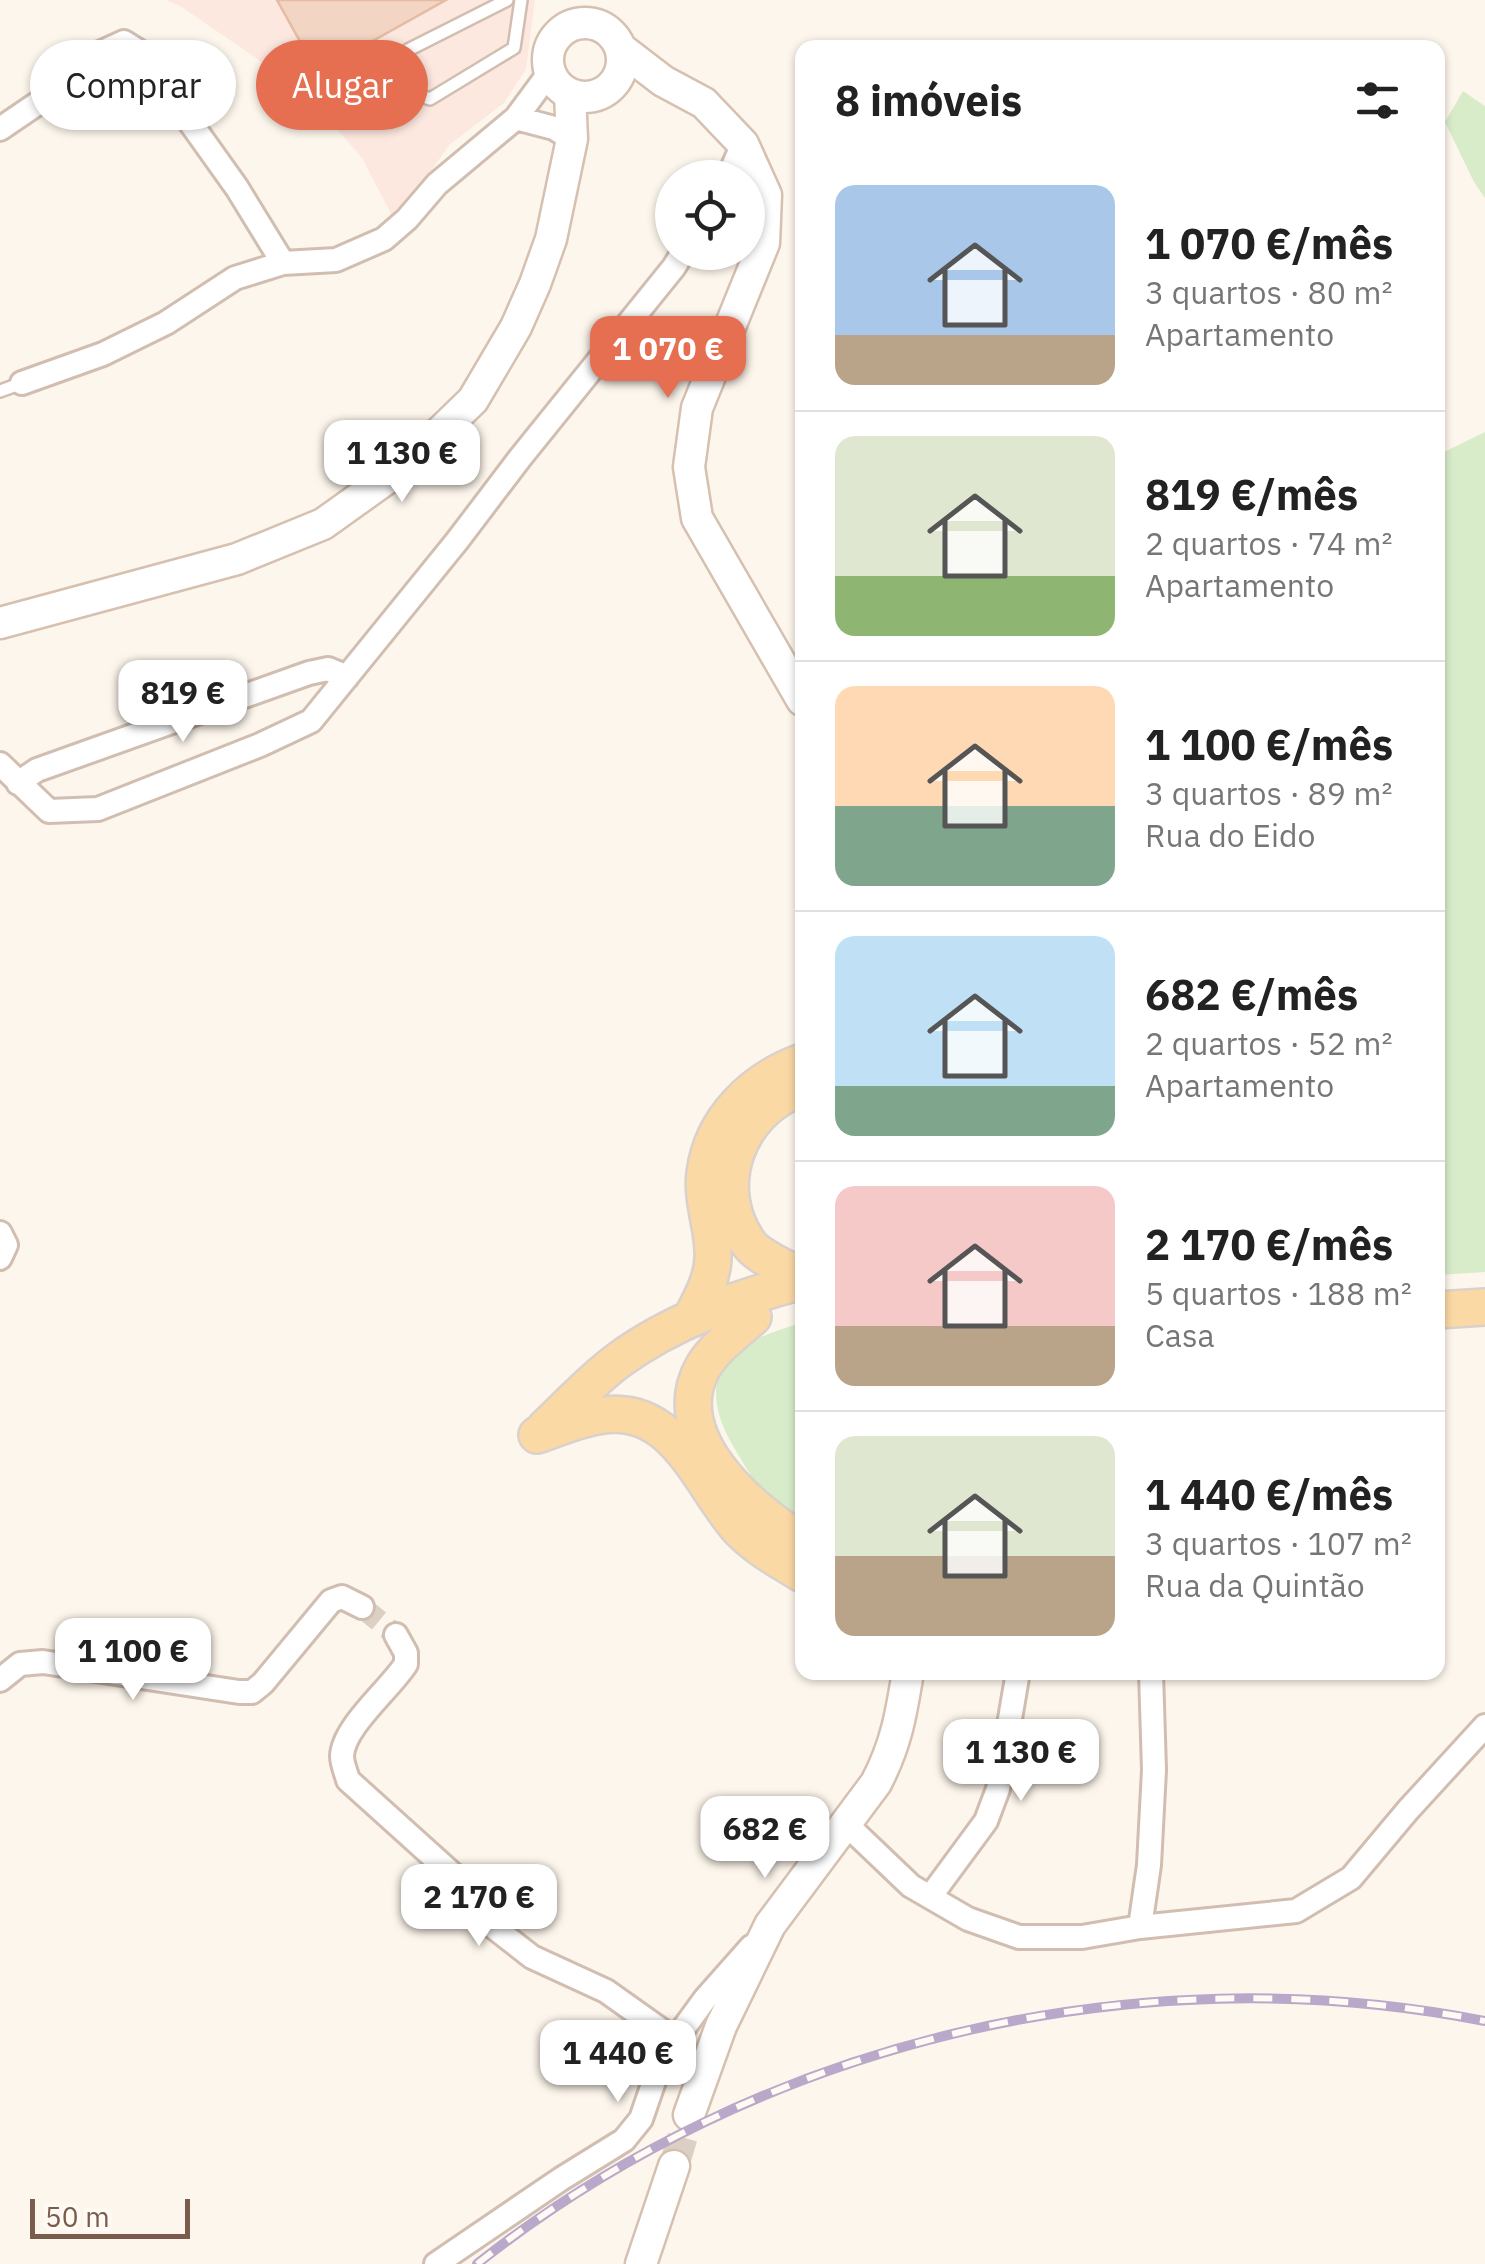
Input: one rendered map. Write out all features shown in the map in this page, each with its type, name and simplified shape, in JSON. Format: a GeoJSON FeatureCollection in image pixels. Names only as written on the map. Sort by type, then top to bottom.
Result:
{"type":"FeatureCollection","features":[{"type":"Feature","properties":{"kind":"main road"},"geometry":{"type":"LineString","coordinates":[[595,20],[562,31],[554,39],[548,61],[578,88],[662,81]]}},
{"type":"Feature","properties":{"kind":"main road"},"geometry":{"type":"LineString","coordinates":[[595,20],[662,81],[704,104],[743,144],[766,195],[764,243],[697,408],[689,468],[697,518],[795,688]]}},
{"type":"Feature","properties":{"kind":"main road"},"geometry":{"type":"LineString","coordinates":[[578,88],[620,69],[595,20]]}},
{"type":"Feature","properties":{"kind":"main road"},"geometry":{"type":"LineString","coordinates":[[0,623],[236,558],[323,524],[407,464],[473,400],[516,327],[551,239],[578,88]]}},
{"type":"Feature","properties":{"kind":"main road"},"geometry":{"type":"LineString","coordinates":[[692,1317],[705,1292],[713,1258],[705,1174],[717,1132],[744,1096],[780,1070],[795,1065]]}},
{"type":"Feature","properties":{"kind":"main road"},"geometry":{"type":"LineString","coordinates":[[795,1091],[760,1114],[740,1142],[729,1177],[734,1218],[752,1248],[795,1275]]}},
{"type":"Feature","properties":{"kind":"main road"},"geometry":{"type":"LineString","coordinates":[[795,1281],[692,1317],[620,1359],[536,1435],[602,1415],[620,1415],[654,1425],[683,1450],[742,1533],[795,1570]]}},
{"type":"Feature","properties":{"kind":"main road"},"geometry":{"type":"LineString","coordinates":[[570,1404],[689,1342],[795,1304]]}},
{"type":"Feature","properties":{"kind":"main road"},"geometry":{"type":"LineString","coordinates":[[1445,1310],[1485,1307]]}},
{"type":"Feature","properties":{"kind":"main road"},"geometry":{"type":"LineString","coordinates":[[753,1317],[704,1366],[693,1401],[696,1420],[709,1454],[742,1496],[795,1538]]}},
{"type":"Feature","properties":{"kind":"main road"},"geometry":{"type":"LineString","coordinates":[[689,2114],[721,2026],[770,1925],[876,1784],[898,1734],[907,1680]]}},
{"type":"Feature","properties":{"kind":"main road"},"geometry":{"type":"LineString","coordinates":[[641,2264],[674,2166]]}},
{"type":"Feature","properties":{"kind":"street"},"geometry":{"type":"LineString","coordinates":[[0,129],[72,80],[100,53],[124,42],[140,52],[237,188],[283,263]]}},
{"type":"Feature","properties":{"kind":"street"},"geometry":{"type":"LineString","coordinates":[[11,387],[103,354],[166,324],[235,278],[283,263],[336,260],[384,239],[437,184],[516,118],[578,88]]}},
{"type":"Feature","properties":{"kind":"street"},"geometry":{"type":"LineString","coordinates":[[516,118],[554,128],[572,138]]}},
{"type":"Feature","properties":{"kind":"street"},"geometry":{"type":"LineString","coordinates":[[736,160],[743,144]]}},
{"type":"Feature","properties":{"kind":"street"},"geometry":{"type":"LineString","coordinates":[[0,764],[49,811],[98,808],[311,721],[672,270]]}},
{"type":"Feature","properties":{"kind":"street"},"geometry":{"type":"LineString","coordinates":[[18,783],[37,770],[308,673],[328,669],[347,678]]}},
{"type":"Feature","properties":{"kind":"street"},"geometry":{"type":"LineString","coordinates":[[0,1233],[6,1245],[0,1258]]}},
{"type":"Feature","properties":{"kind":"street"},"geometry":{"type":"LineString","coordinates":[[0,1680],[20,1664],[43,1662],[252,1692],[331,1601],[342,1597],[362,1606]]}},
{"type":"Feature","properties":{"kind":"street"},"geometry":{"type":"LineString","coordinates":[[396,1636],[406,1653],[406,1664],[345,1743],[342,1756],[348,1780],[460,1881],[478,1915],[532,1957],[606,1991],[675,2040]]}},
{"type":"Feature","properties":{"kind":"street"},"geometry":{"type":"LineString","coordinates":[[930,1897],[986,1821],[998,1790],[1017,1680]]}},
{"type":"Feature","properties":{"kind":"street"},"geometry":{"type":"LineString","coordinates":[[1140,1927],[1149,1865],[1154,1770],[1151,1680]]}},
{"type":"Feature","properties":{"kind":"street"},"geometry":{"type":"LineString","coordinates":[[846,1824],[912,1886],[968,1919],[1019,1937],[1082,1937],[1296,1911],[1351,1878],[1474,1755],[1485,1726]]}},
{"type":"Feature","properties":{"kind":"street"},"geometry":{"type":"LineString","coordinates":[[436,2264],[624,2140],[641,2118],[662,2058],[705,1999],[770,1925]]}},
{"type":"Feature","properties":{"kind":"lane"},"geometry":{"type":"LineString","coordinates":[[507,0],[408,50],[397,71],[414,92],[430,99],[514,48],[521,0]]}},
{"type":"Feature","properties":{"kind":"shaded area"},"geometry":{"type":"Polygon","coordinates":[[[166,0],[535,0],[526,69],[504,103],[449,145],[413,197],[391,214],[362,158],[338,130],[428,130],[428,40],[256,40],[256,58],[236,44],[236,40],[230,40],[166,0]]]}},
{"type":"Feature","properties":{"kind":"green space"},"geometry":{"type":"Polygon","coordinates":[[[1463,91],[1485,106],[1485,198],[1445,122],[1463,91]]]}},
{"type":"Feature","properties":{"kind":"green space"},"geometry":{"type":"Polygon","coordinates":[[[1485,432],[1485,1272],[1445,1275],[1445,452],[1485,432]]]}},
{"type":"Feature","properties":{"kind":"green space"},"geometry":{"type":"Polygon","coordinates":[[[795,1325],[795,1519],[762,1490],[748,1471],[724,1429],[717,1406],[722,1369],[734,1354],[795,1325]]]}},
{"type":"Feature","properties":{"kind":"building"},"geometry":{"type":"Polygon","coordinates":[[[277,0],[446,0],[374,40],[299,40],[277,0]]]}},
{"type":"Feature","properties":{"kind":"tunnel"},"geometry":{"type":"LineString","coordinates":[[362,1607],[396,1635]]}},
{"type":"Feature","properties":{"kind":"tunnel"},"geometry":{"type":"LineString","coordinates":[[674,2166],[689,2115]]}},
{"type":"Feature","properties":{"kind":"railway"},"geometry":{"type":"LineString","coordinates":[[477,2264],[586,2187],[703,2123],[827,2071],[955,2033],[1086,2009],[1219,1999],[1353,2003],[1485,2021]]}}]}
